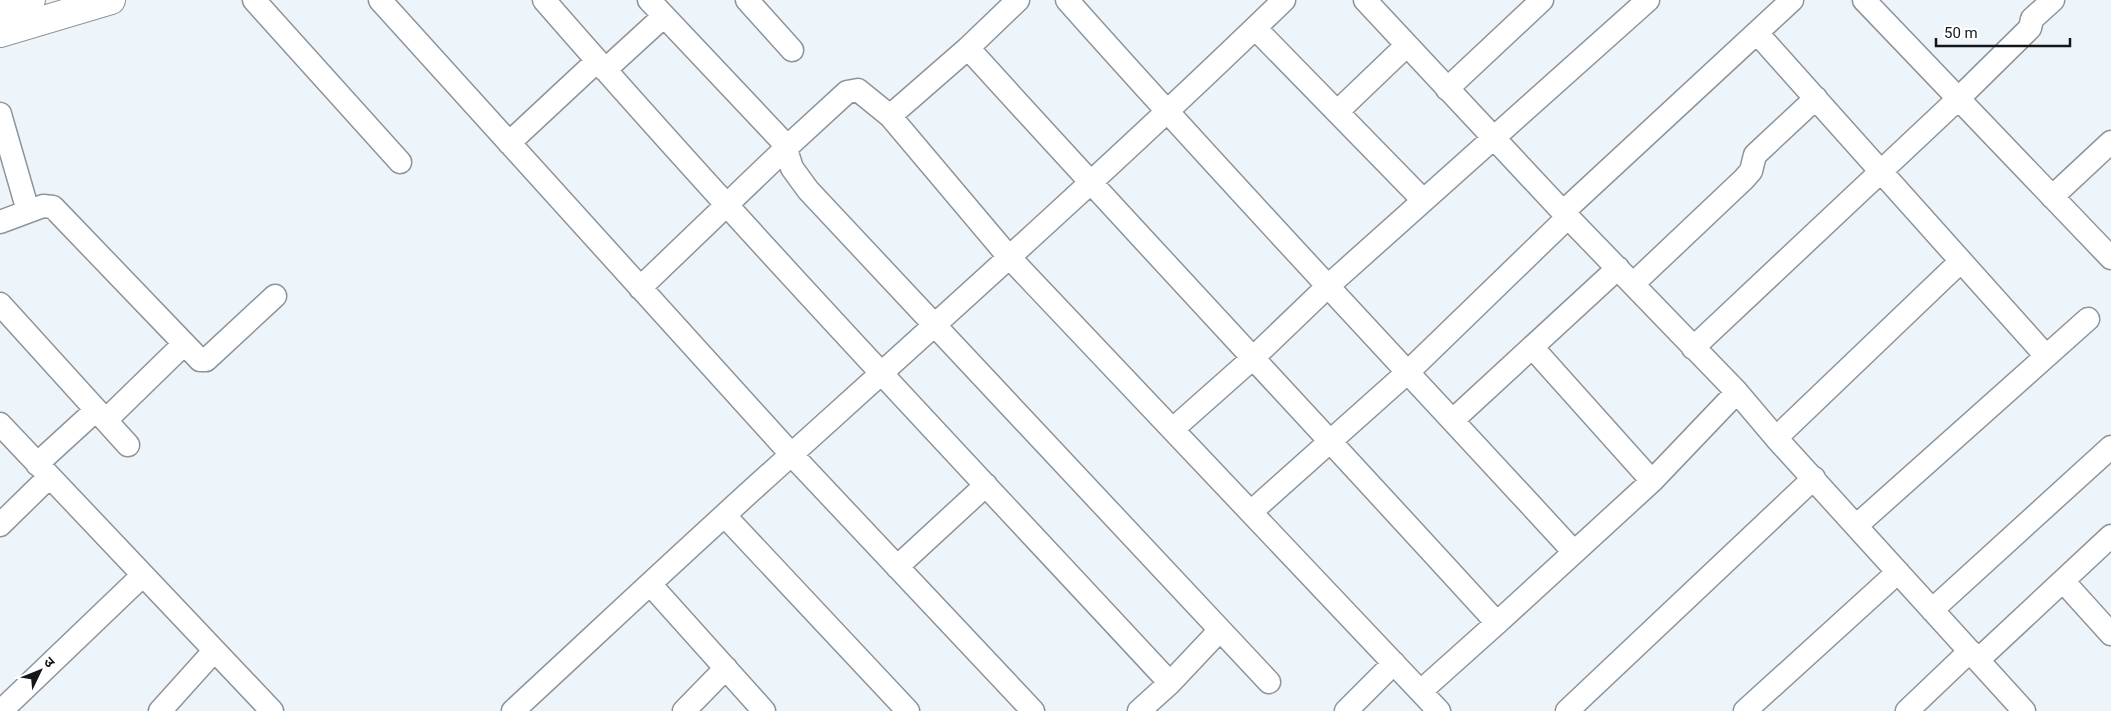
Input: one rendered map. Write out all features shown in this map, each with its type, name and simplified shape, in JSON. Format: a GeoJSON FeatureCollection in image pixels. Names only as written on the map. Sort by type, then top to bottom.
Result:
{"type":"FeatureCollection","features":[{"type":"Feature","properties":{"kind":"main road"},"geometry":{"type":"LineString","coordinates":[[0,9],[31,0]]}},
{"type":"Feature","properties":{"kind":"main road"},"geometry":{"type":"LineString","coordinates":[[0,33],[111,0]]}},
{"type":"Feature","properties":{"kind":"street"},"geometry":{"type":"LineString","coordinates":[[254,0],[400,162]]}},
{"type":"Feature","properties":{"kind":"street"},"geometry":{"type":"LineString","coordinates":[[380,0],[791,454],[1032,711]]}},
{"type":"Feature","properties":{"kind":"street"},"geometry":{"type":"LineString","coordinates":[[544,0],[882,374],[1170,683]]}},
{"type":"Feature","properties":{"kind":"street"},"geometry":{"type":"LineString","coordinates":[[747,0],[792,50]]}},
{"type":"Feature","properties":{"kind":"street"},"geometry":{"type":"LineString","coordinates":[[890,116],[968,48],[1018,0]]}},
{"type":"Feature","properties":{"kind":"street"},"geometry":{"type":"LineString","coordinates":[[1067,0],[1166,111],[1409,371],[1574,552]]}},
{"type":"Feature","properties":{"kind":"street"},"geometry":{"type":"LineString","coordinates":[[513,711],[791,454],[935,327],[1090,184],[1284,0]]}},
{"type":"Feature","properties":{"kind":"street"},"geometry":{"type":"LineString","coordinates":[[1448,89],[1542,0]]}},
{"type":"Feature","properties":{"kind":"street"},"geometry":{"type":"LineString","coordinates":[[1173,429],[1423,200],[1648,0]]}},
{"type":"Feature","properties":{"kind":"street"},"geometry":{"type":"LineString","coordinates":[[1251,512],[1409,371],[1565,214],[1792,0]]}},
{"type":"Feature","properties":{"kind":"street"},"geometry":{"type":"LineString","coordinates":[[1864,0],[2111,258]]}},
{"type":"Feature","properties":{"kind":"street"},"geometry":{"type":"LineString","coordinates":[[1693,348],[1958,99],[2030,28],[2032,19],[2053,0]]}},
{"type":"Feature","properties":{"kind":"street"},"geometry":{"type":"LineString","coordinates":[[1370,2],[1407,45],[1565,214],[1737,392],[1776,438],[2024,711]]}},
{"type":"Feature","properties":{"kind":"street"},"geometry":{"type":"LineString","coordinates":[[509,143],[601,65],[657,8],[784,144],[792,168],[808,190],[1269,682]]}},
{"type":"Feature","properties":{"kind":"street"},"geometry":{"type":"LineString","coordinates":[[1255,28],[1423,200]]}},
{"type":"Feature","properties":{"kind":"street"},"geometry":{"type":"LineString","coordinates":[[1757,33],[2046,356]]}},
{"type":"Feature","properties":{"kind":"street"},"geometry":{"type":"LineString","coordinates":[[1337,112],[1407,45]]}},
{"type":"Feature","properties":{"kind":"street"},"geometry":{"type":"LineString","coordinates":[[968,48],[1090,184],[1332,441],[1498,623]]}},
{"type":"Feature","properties":{"kind":"street"},"geometry":{"type":"LineString","coordinates":[[640,288],[847,92],[858,90],[890,116],[1009,257],[1439,711]]}},
{"type":"Feature","properties":{"kind":"street"},"geometry":{"type":"LineString","coordinates":[[1453,420],[1532,347],[1626,276],[1744,179],[1751,171],[1755,155],[1816,98]]}},
{"type":"Feature","properties":{"kind":"street"},"geometry":{"type":"LineString","coordinates":[[0,114],[28,211]]}},
{"type":"Feature","properties":{"kind":"street"},"geometry":{"type":"LineString","coordinates":[[2052,197],[2111,142]]}},
{"type":"Feature","properties":{"kind":"street"},"geometry":{"type":"LineString","coordinates":[[0,222],[45,205],[56,209],[183,345],[200,360],[206,360],[275,296]]}},
{"type":"Feature","properties":{"kind":"street"},"geometry":{"type":"LineString","coordinates":[[1776,438],[1960,262]]}},
{"type":"Feature","properties":{"kind":"street"},"geometry":{"type":"LineString","coordinates":[[0,304],[128,445]]}},
{"type":"Feature","properties":{"kind":"street"},"geometry":{"type":"LineString","coordinates":[[1856,526],[2088,319]]}},
{"type":"Feature","properties":{"kind":"street"},"geometry":{"type":"LineString","coordinates":[[0,525],[43,470],[101,415],[183,345]]}},
{"type":"Feature","properties":{"kind":"street"},"geometry":{"type":"LineString","coordinates":[[1532,347],[1652,481]]}},
{"type":"Feature","properties":{"kind":"street"},"geometry":{"type":"LineString","coordinates":[[1421,691],[1652,481],[1737,392]]}},
{"type":"Feature","properties":{"kind":"street"},"geometry":{"type":"LineString","coordinates":[[0,424],[272,711]]}},
{"type":"Feature","properties":{"kind":"street"},"geometry":{"type":"LineString","coordinates":[[1932,610],[2111,447]]}},
{"type":"Feature","properties":{"kind":"street"},"geometry":{"type":"LineString","coordinates":[[1567,711],[1814,478]]}},
{"type":"Feature","properties":{"kind":"street"},"geometry":{"type":"LineString","coordinates":[[897,567],[986,486]]}},
{"type":"Feature","properties":{"kind":"street"},"geometry":{"type":"LineString","coordinates":[[724,516],[908,711]]}},
{"type":"Feature","properties":{"kind":"street"},"geometry":{"type":"LineString","coordinates":[[1907,711],[2062,581],[2111,536]]}},
{"type":"Feature","properties":{"kind":"street"},"geometry":{"type":"LineString","coordinates":[[1745,711],[1898,572]]}},
{"type":"Feature","properties":{"kind":"street"},"geometry":{"type":"LineString","coordinates":[[1,711],[143,575]]}},
{"type":"Feature","properties":{"kind":"street"},"geometry":{"type":"LineString","coordinates":[[2062,581],[2111,634]]}},
{"type":"Feature","properties":{"kind":"street"},"geometry":{"type":"LineString","coordinates":[[650,584],[764,711]]}},
{"type":"Feature","properties":{"kind":"street"},"geometry":{"type":"LineString","coordinates":[[1139,711],[1170,683],[1220,630]]}},
{"type":"Feature","properties":{"kind":"street"},"geometry":{"type":"LineString","coordinates":[[160,711],[214,651]]}},
{"type":"Feature","properties":{"kind":"street"},"geometry":{"type":"LineString","coordinates":[[1346,711],[1394,663]]}},
{"type":"Feature","properties":{"kind":"street"},"geometry":{"type":"LineString","coordinates":[[684,711],[726,668]]}}]}
